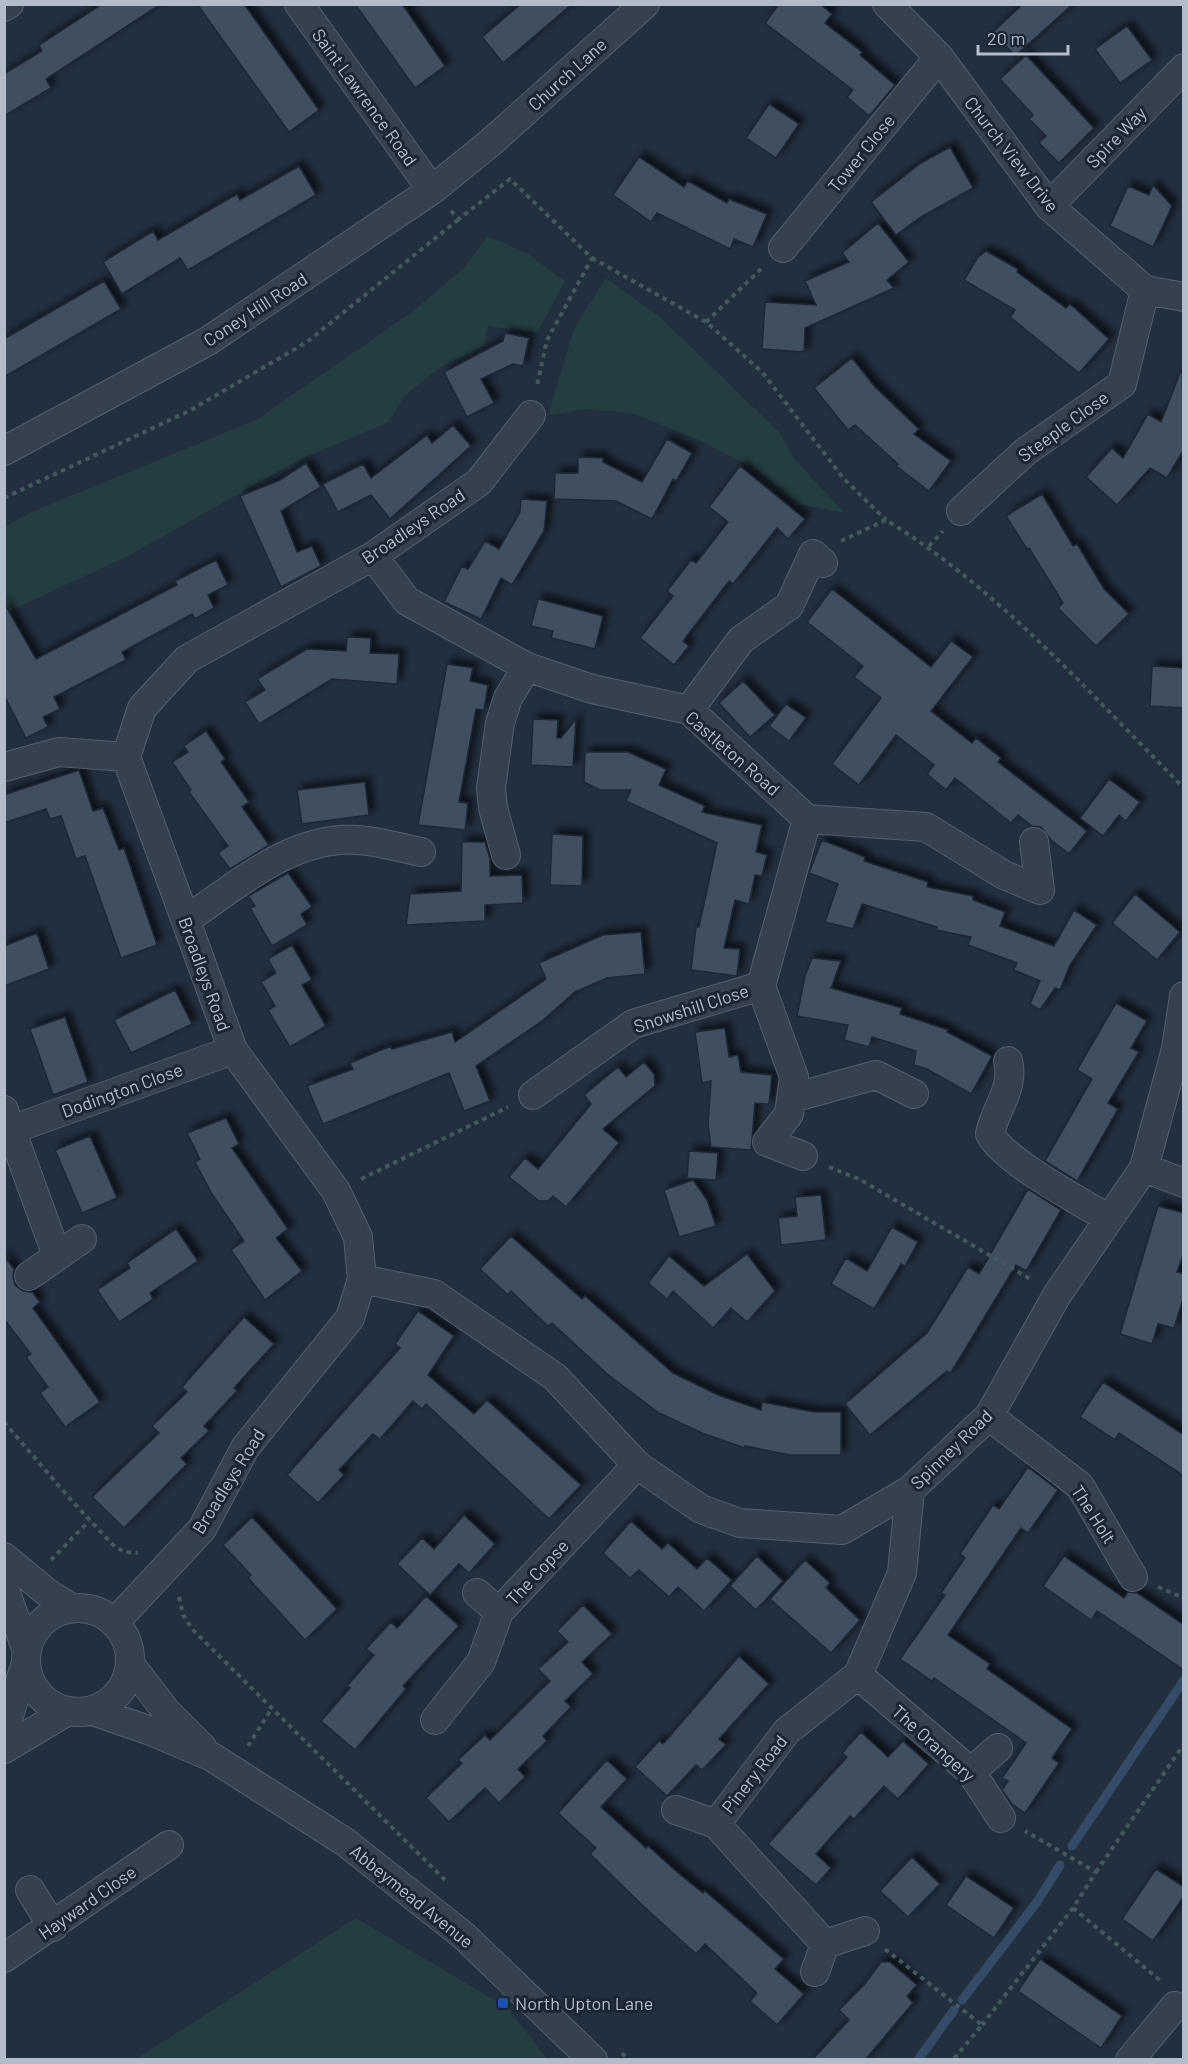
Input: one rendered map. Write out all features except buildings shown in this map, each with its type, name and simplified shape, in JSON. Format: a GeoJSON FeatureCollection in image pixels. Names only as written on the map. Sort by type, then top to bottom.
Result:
{"type":"FeatureCollection","features":[{"type":"Feature","properties":{"kind":"street"},"geometry":{"type":"LineString","coordinates":[[4,7],[9,4]]}},
{"type":"Feature","properties":{"kind":"street","name":"Saint Lawrence Road"},"geometry":{"type":"LineString","coordinates":[[299,4],[432,190]]}},
{"type":"Feature","properties":{"kind":"street","name":"Church Lane"},"geometry":{"type":"LineString","coordinates":[[490,143],[645,4]]}},
{"type":"Feature","properties":{"kind":"street","name":"Church View Drive"},"geometry":{"type":"LineString","coordinates":[[887,4],[939,57],[1049,206],[1145,290]]}},
{"type":"Feature","properties":{"kind":"street","name":"Tower Close"},"geometry":{"type":"LineString","coordinates":[[783,248],[939,57]]}},
{"type":"Feature","properties":{"kind":"street","name":"Spire Way"},"geometry":{"type":"LineString","coordinates":[[1049,206],[1184,68]]}},
{"type":"Feature","properties":{"kind":"street","name":"Coney Hill Road"},"geometry":{"type":"LineString","coordinates":[[4,451],[208,341],[432,190],[490,143]]}},
{"type":"Feature","properties":{"kind":"street"},"geometry":{"type":"LineString","coordinates":[[1145,290],[1184,297]]}},
{"type":"Feature","properties":{"kind":"street","name":"Steeple Close"},"geometry":{"type":"LineString","coordinates":[[961,511],[1024,452],[1122,384],[1145,290]]}},
{"type":"Feature","properties":{"kind":"street","name":"Broadleys Road"},"geometry":{"type":"LineString","coordinates":[[115,1622],[202,1529],[246,1448],[350,1318],[362,1280],[358,1237],[336,1191],[233,1050],[126,757],[142,708],[186,659],[373,556],[479,482],[531,415]]}},
{"type":"Feature","properties":{"kind":"street","name":"Castleton Road"},"geometry":{"type":"LineString","coordinates":[[373,556],[407,601],[527,667],[592,689],[689,710],[807,819]]}},
{"type":"Feature","properties":{"kind":"street"},"geometry":{"type":"LineString","coordinates":[[689,710],[741,640],[789,606],[818,558]]}},
{"type":"Feature","properties":{"kind":"street"},"geometry":{"type":"LineString","coordinates":[[506,855],[493,808],[491,788],[500,723],[508,698],[527,667]]}},
{"type":"Feature","properties":{"kind":"street"},"geometry":{"type":"LineString","coordinates":[[4,767],[59,752],[126,757]]}},
{"type":"Feature","properties":{"kind":"street"},"geometry":{"type":"LineString","coordinates":[[807,819],[926,827],[1004,875],[1040,890],[1034,842]]}},
{"type":"Feature","properties":{"kind":"street","name":"Snowshill Close"},"geometry":{"type":"LineString","coordinates":[[804,1156],[767,1142],[789,1114],[794,1077],[761,986],[807,819]]}},
{"type":"Feature","properties":{"kind":"street"},"geometry":{"type":"LineString","coordinates":[[186,920],[299,848],[325,841],[357,839],[421,852]]}},
{"type":"Feature","properties":{"kind":"street","name":"Snowshill Close"},"geometry":{"type":"LineString","coordinates":[[533,1095],[633,1024],[761,986]]}},
{"type":"Feature","properties":{"kind":"street","name":"Spinney Road"},"geometry":{"type":"LineString","coordinates":[[362,1280],[434,1294],[555,1377],[637,1465],[701,1509],[740,1523],[842,1530],[910,1490],[989,1416],[1057,1295],[1144,1168],[1176,1049],[1184,996]]}},
{"type":"Feature","properties":{"kind":"street","name":"Dodington Close"},"geometry":{"type":"LineString","coordinates":[[57,1256],[8,1120],[233,1050]]}},
{"type":"Feature","properties":{"kind":"street"},"geometry":{"type":"LineString","coordinates":[[1008,1060],[1011,1074],[1007,1091],[990,1134],[995,1143],[1012,1158],[1109,1219]]}},
{"type":"Feature","properties":{"kind":"street"},"geometry":{"type":"LineString","coordinates":[[792,1098],[876,1075],[914,1094]]}},
{"type":"Feature","properties":{"kind":"street"},"geometry":{"type":"LineString","coordinates":[[1144,1168],[1184,1183]]}},
{"type":"Feature","properties":{"kind":"street"},"geometry":{"type":"LineString","coordinates":[[29,1276],[82,1239]]}},
{"type":"Feature","properties":{"kind":"street","name":"The Holt"},"geometry":{"type":"LineString","coordinates":[[989,1416],[1080,1485],[1132,1577]]}},
{"type":"Feature","properties":{"kind":"street","name":"The Copse"},"geometry":{"type":"LineString","coordinates":[[435,1720],[481,1662],[499,1612],[637,1465]]}},
{"type":"Feature","properties":{"kind":"street","name":"Pinery Road"},"geometry":{"type":"LineString","coordinates":[[825,1944],[716,1824],[787,1731],[858,1675],[902,1573],[910,1490]]}},
{"type":"Feature","properties":{"kind":"street"},"geometry":{"type":"LineString","coordinates":[[4,1557],[70,1608]]}},
{"type":"Feature","properties":{"kind":"street"},"geometry":{"type":"LineString","coordinates":[[4,1587],[32,1687],[46,1703],[79,1711]]}},
{"type":"Feature","properties":{"kind":"street"},"geometry":{"type":"LineString","coordinates":[[477,1593],[499,1612]]}},
{"type":"Feature","properties":{"kind":"street"},"geometry":{"type":"LineString","coordinates":[[4,1731],[32,1633],[42,1621],[55,1612],[70,1608],[92,1609],[115,1622],[129,1647],[130,1664],[127,1680],[119,1693],[107,1704],[79,1711],[4,1749]]}},
{"type":"Feature","properties":{"kind":"street","name":"Abbeymead Avenue"},"geometry":{"type":"LineString","coordinates":[[130,1664],[166,1710],[222,1764]]}},
{"type":"Feature","properties":{"kind":"street","name":"The Orangery"},"geometry":{"type":"LineString","coordinates":[[858,1675],[971,1772],[1001,1818]]}},
{"type":"Feature","properties":{"kind":"street","name":"Abbeymead Avenue"},"geometry":{"type":"LineString","coordinates":[[79,1711],[151,1731],[222,1764],[345,1842],[424,1903],[606,2055]]}},
{"type":"Feature","properties":{"kind":"street"},"geometry":{"type":"LineString","coordinates":[[971,1772],[998,1748]]}},
{"type":"Feature","properties":{"kind":"street"},"geometry":{"type":"LineString","coordinates":[[676,1810],[716,1824]]}},
{"type":"Feature","properties":{"kind":"street","name":"Hayward Close"},"geometry":{"type":"LineString","coordinates":[[4,1958],[53,1927],[169,1845]]}},
{"type":"Feature","properties":{"kind":"street"},"geometry":{"type":"LineString","coordinates":[[30,1890],[53,1927]]}},
{"type":"Feature","properties":{"kind":"street"},"geometry":{"type":"LineString","coordinates":[[815,1972],[825,1944],[871,1937]]}},
{"type":"Feature","properties":{"kind":"street"},"geometry":{"type":"LineString","coordinates":[[1130,2060],[1175,2006]]}},
{"type":"Feature","properties":{"kind":"path"},"geometry":{"type":"LineString","coordinates":[[4,498],[189,411],[307,342],[510,179],[592,258],[706,322],[762,372],[844,479],[886,520],[929,546],[1014,618],[1184,788]]}},
{"type":"Feature","properties":{"kind":"path"},"geometry":{"type":"LineString","coordinates":[[432,190],[459,219]]}},
{"type":"Feature","properties":{"kind":"path"},"geometry":{"type":"LineString","coordinates":[[706,322],[783,248]]}},
{"type":"Feature","properties":{"kind":"path"},"geometry":{"type":"LineString","coordinates":[[531,415],[547,340],[592,258]]}},
{"type":"Feature","properties":{"kind":"path"},"geometry":{"type":"LineString","coordinates":[[818,558],[886,520]]}},
{"type":"Feature","properties":{"kind":"path"},"geometry":{"type":"LineString","coordinates":[[336,1191],[533,1095]]}},
{"type":"Feature","properties":{"kind":"path"},"geometry":{"type":"LineString","coordinates":[[804,1156],[859,1179],[1057,1295]]}},
{"type":"Feature","properties":{"kind":"path"},"geometry":{"type":"LineString","coordinates":[[4,1422],[70,1500],[115,1547],[125,1552],[144,1554]]}},
{"type":"Feature","properties":{"kind":"path"},"geometry":{"type":"LineString","coordinates":[[178,1593],[183,1615],[192,1629],[454,1889]]}},
{"type":"Feature","properties":{"kind":"path"},"geometry":{"type":"LineString","coordinates":[[222,1764],[272,1708]]}},
{"type":"Feature","properties":{"kind":"path"},"geometry":{"type":"LineString","coordinates":[[953,2060],[1073,1908],[1184,1744]]}},
{"type":"Feature","properties":{"kind":"path"},"geometry":{"type":"LineString","coordinates":[[1001,1818],[1096,1872]]}},
{"type":"Feature","properties":{"kind":"path"},"geometry":{"type":"LineString","coordinates":[[1073,1908],[1175,2006]]}},
{"type":"Feature","properties":{"kind":"path"},"geometry":{"type":"LineString","coordinates":[[871,1937],[982,2025]]}},
{"type":"Feature","properties":{"kind":"path"},"geometry":{"type":"LineString","coordinates":[[606,2055],[627,2059]]}},
{"type":"Feature","properties":{"kind":"green space"},"geometry":{"type":"Polygon","coordinates":[[[487,236],[528,254],[565,281],[537,333],[488,326],[484,346],[439,368],[404,396],[389,422],[301,459],[128,556],[5,613],[5,526],[34,511],[256,420],[412,312],[466,266],[487,236]]]}},
{"type":"Feature","properties":{"kind":"green space"},"geometry":{"type":"Polygon","coordinates":[[[606,278],[660,317],[780,433],[794,459],[845,513],[798,504],[760,472],[701,441],[635,414],[589,409],[548,415],[574,329],[606,278]]]}},
{"type":"Feature","properties":{"kind":"green space"},"geometry":{"type":"Polygon","coordinates":[[[356,1918],[508,2008],[547,2059],[136,2059],[356,1918]]]}},
{"type":"Feature","properties":{"kind":"waterway"},"geometry":{"type":"LineString","coordinates":[[1072,1846],[1184,1680]]}},
{"type":"Feature","properties":{"kind":"waterway"},"geometry":{"type":"LineString","coordinates":[[962,2000],[1037,1902],[1060,1865]]}},
{"type":"Feature","properties":{"kind":"waterway"},"geometry":{"type":"LineString","coordinates":[[918,2060],[954,2010]]}},
{"type":"Feature","properties":{"kind":"place","name":"North Upton Lane"},"geometry":{"type":"Point","coordinates":[503,2003]}}]}
